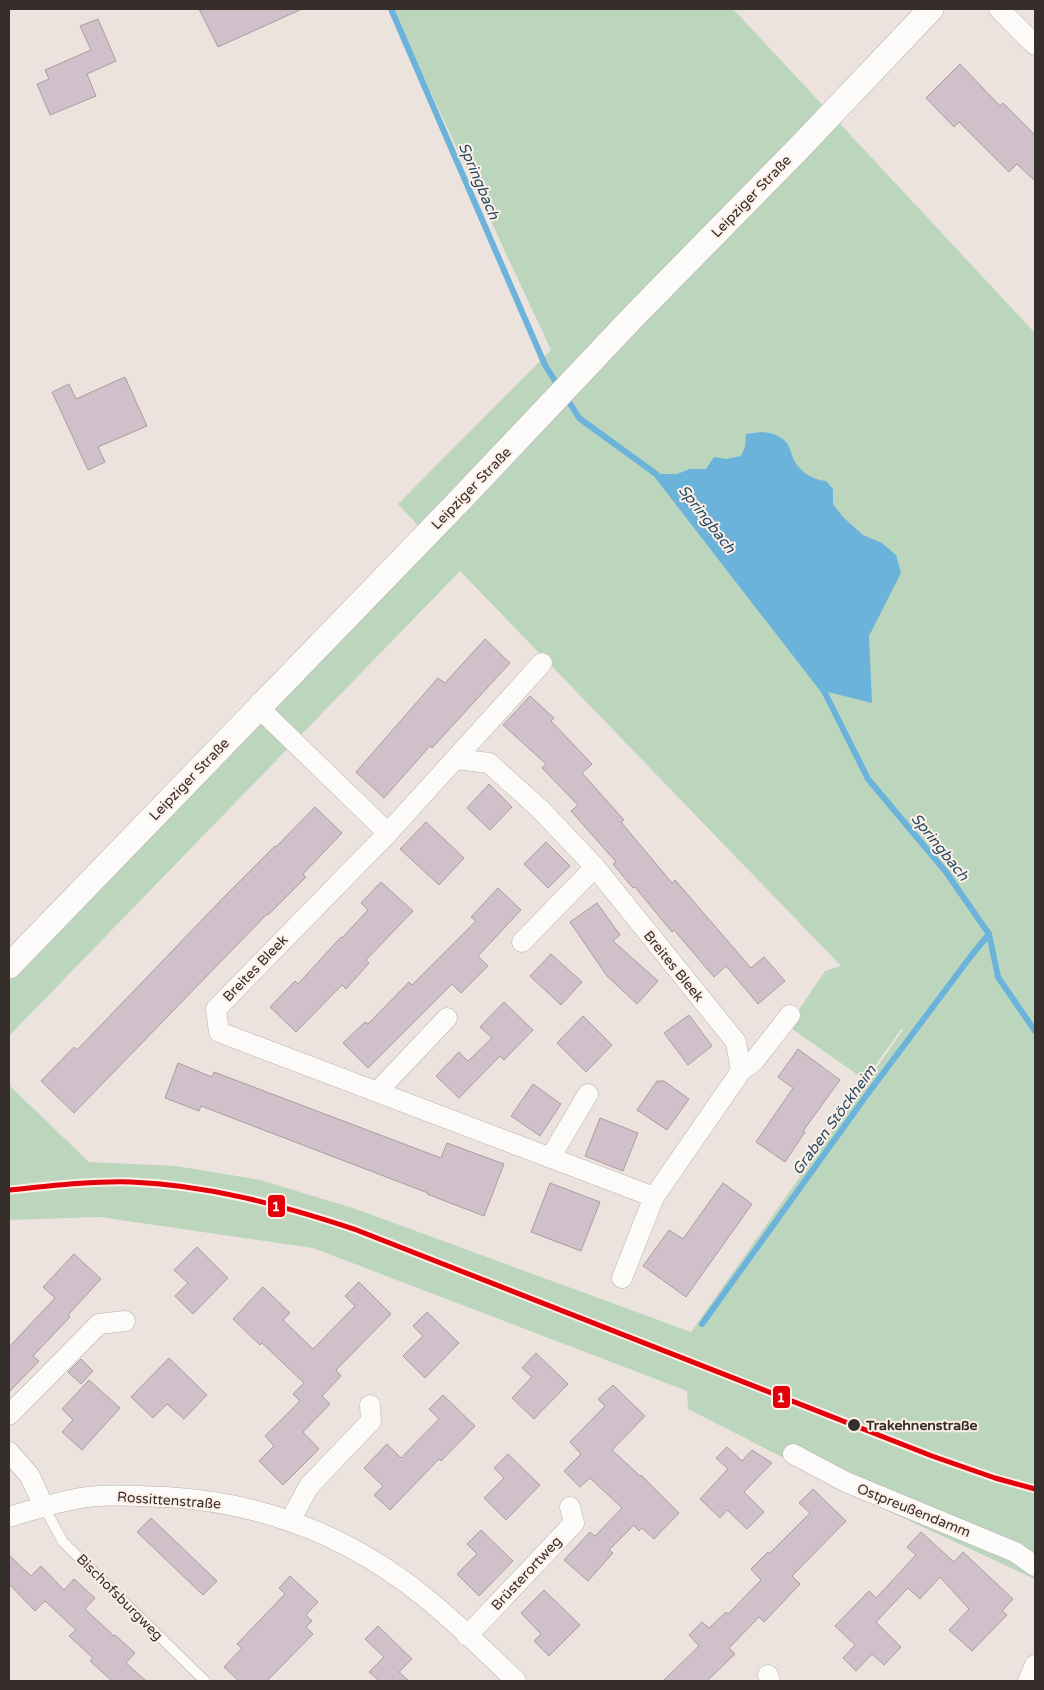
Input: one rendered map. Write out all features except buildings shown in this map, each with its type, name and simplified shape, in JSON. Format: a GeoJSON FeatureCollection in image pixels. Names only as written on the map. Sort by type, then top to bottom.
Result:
{"type":"FeatureCollection","features":[{"type":"Feature","properties":{"kind":"street","name":"Leipziger Straße"},"geometry":{"type":"LineString","coordinates":[[9,966],[931,9]]}},
{"type":"Feature","properties":{"kind":"street"},"geometry":{"type":"LineString","coordinates":[[999,9],[1035,45]]}},
{"type":"Feature","properties":{"kind":"street","name":"Breites Bleek"},"geometry":{"type":"LineString","coordinates":[[542,662],[456,760],[388,833],[216,1009],[219,1032],[654,1197]]}},
{"type":"Feature","properties":{"kind":"street"},"geometry":{"type":"LineString","coordinates":[[258,707],[388,833]]}},
{"type":"Feature","properties":{"kind":"street","name":"Breites Bleek"},"geometry":{"type":"LineString","coordinates":[[456,760],[488,763],[540,809],[595,867],[736,1042],[741,1071]]}},
{"type":"Feature","properties":{"kind":"street"},"geometry":{"type":"LineString","coordinates":[[522,942],[595,867]]}},
{"type":"Feature","properties":{"kind":"street"},"geometry":{"type":"LineString","coordinates":[[622,1278],[654,1197],[741,1071],[754,1061],[790,1015]]}},
{"type":"Feature","properties":{"kind":"street"},"geometry":{"type":"LineString","coordinates":[[377,1092],[447,1018]]}},
{"type":"Feature","properties":{"kind":"street"},"geometry":{"type":"LineString","coordinates":[[550,1158],[588,1094]]}},
{"type":"Feature","properties":{"kind":"street"},"geometry":{"type":"LineString","coordinates":[[9,1415],[99,1324],[125,1321]]}},
{"type":"Feature","properties":{"kind":"street"},"geometry":{"type":"LineString","coordinates":[[290,1521],[309,1486],[371,1421],[370,1405]]}},
{"type":"Feature","properties":{"kind":"street"},"geometry":{"type":"LineString","coordinates":[[9,1452],[30,1476],[44,1507]]}},
{"type":"Feature","properties":{"kind":"street","name":"Ostpreußendamm"},"geometry":{"type":"LineString","coordinates":[[793,1454],[846,1482],[1015,1552],[1035,1566]]}},
{"type":"Feature","properties":{"kind":"street","name":"Rossittenstraße"},"geometry":{"type":"LineString","coordinates":[[9,1516],[72,1500],[120,1496],[190,1499],[224,1503],[290,1521],[361,1553],[391,1572],[422,1595],[516,1681]]}},
{"type":"Feature","properties":{"kind":"street","name":"Brüsterortweg"},"geometry":{"type":"LineString","coordinates":[[467,1636],[574,1523],[570,1507]]}},
{"type":"Feature","properties":{"kind":"street"},"geometry":{"type":"LineString","coordinates":[[1028,1681],[1035,1665]]}},
{"type":"Feature","properties":{"kind":"lane","name":"Bischofsburgweg"},"geometry":{"type":"LineString","coordinates":[[44,1507],[63,1542],[205,1681]]}},
{"type":"Feature","properties":{"kind":"green space"},"geometry":{"type":"Polygon","coordinates":[[[392,9],[733,9],[1035,333],[1035,1579],[886,1510],[688,1409],[687,1391],[313,1248],[100,1217],[9,1220],[9,1085],[89,1162],[176,1166],[260,1180],[353,1208],[691,1332],[903,1030],[902,1028],[865,1080],[788,1026],[825,971],[841,966],[460,571],[9,1036],[9,972],[434,543],[398,504],[551,350],[392,9]]]}},
{"type":"Feature","properties":{"kind":"water"},"geometry":{"type":"Polygon","coordinates":[[[761,432],[774,434],[786,442],[794,460],[803,472],[826,481],[833,489],[833,504],[843,517],[863,535],[882,543],[896,555],[901,573],[869,636],[872,703],[824,691],[656,474],[677,474],[690,469],[706,469],[714,457],[726,459],[741,456],[745,447],[746,434],[761,432]]]}},
{"type":"Feature","properties":{"kind":"waterway","name":"Springbach"},"geometry":{"type":"LineString","coordinates":[[391,9],[545,365],[559,387]]}},
{"type":"Feature","properties":{"kind":"waterway","name":"Springbach"},"geometry":{"type":"LineString","coordinates":[[566,397],[579,418],[656,474],[824,691],[868,779],[946,872],[989,934],[998,977],[1035,1031]]}},
{"type":"Feature","properties":{"kind":"waterway","name":"Graben Stöckheim"},"geometry":{"type":"LineString","coordinates":[[702,1324],[866,1096],[989,934]]}},
{"type":"Feature","properties":{"kind":"transit line","name":"1"},"geometry":{"type":"LineString","coordinates":[[9,1190],[100,1182],[131,1182],[188,1187],[272,1204],[354,1229],[932,1456],[995,1478],[1035,1489]]}},
{"type":"Feature","properties":{"kind":"place","name":"Trakehnenstraße"},"geometry":{"type":"Point","coordinates":[854,1425]}}]}
